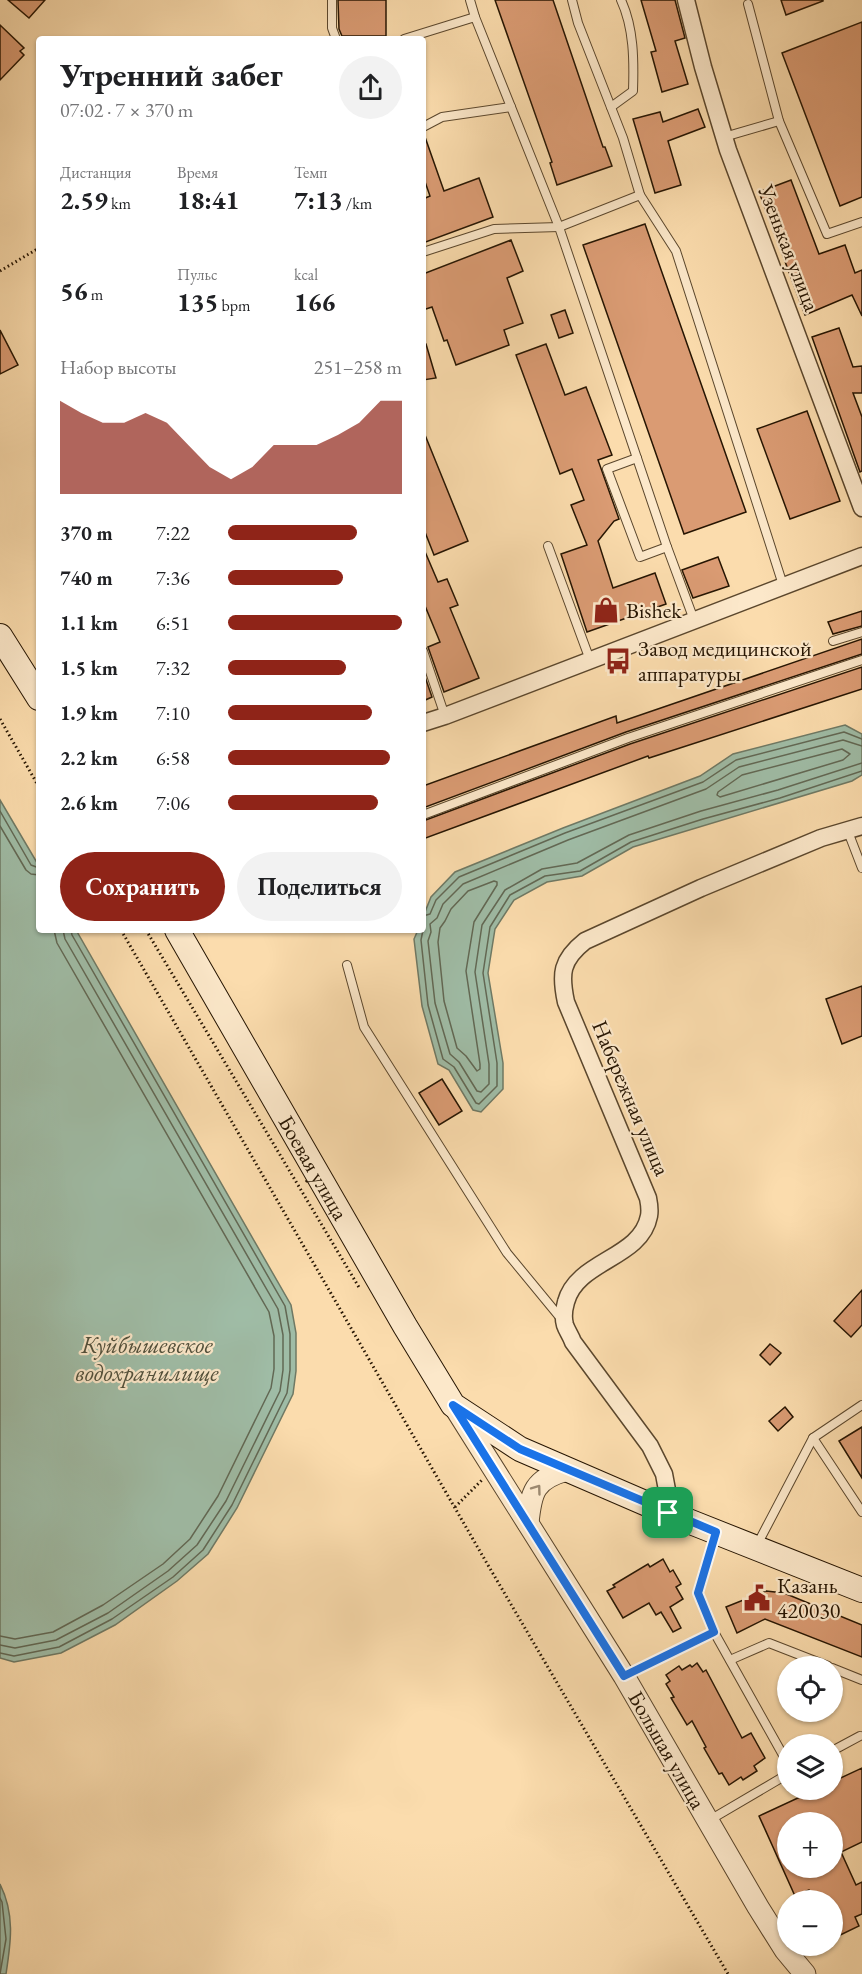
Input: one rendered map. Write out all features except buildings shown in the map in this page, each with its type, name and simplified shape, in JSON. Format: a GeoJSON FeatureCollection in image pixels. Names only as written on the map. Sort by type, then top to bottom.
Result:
{"type":"FeatureCollection","features":[{"type":"Feature","properties":{"kind":"main road"},"geometry":{"type":"LineString","coordinates":[[0,636],[36,693]]}},
{"type":"Feature","properties":{"kind":"main road","name":"Боевая улица"},"geometry":{"type":"LineString","coordinates":[[179,933],[405,1326],[453,1405]]}},
{"type":"Feature","properties":{"kind":"main road"},"geometry":{"type":"LineString","coordinates":[[453,1405],[520,1449],[668,1513],[862,1590]]}},
{"type":"Feature","properties":{"kind":"street","name":"Узенькая улица"},"geometry":{"type":"LineString","coordinates":[[686,0],[724,137],[862,508]]}},
{"type":"Feature","properties":{"kind":"street"},"geometry":{"type":"LineString","coordinates":[[426,722],[862,556]]}},
{"type":"Feature","properties":{"kind":"street","name":"Набережная улица"},"geometry":{"type":"LineString","coordinates":[[564,1324],[564,1309],[568,1292],[579,1278],[629,1246],[643,1231],[650,1216],[648,1198],[567,1002],[562,981],[564,966],[572,951],[585,941],[701,888],[820,837],[854,827]]}},
{"type":"Feature","properties":{"kind":"street"},"geometry":{"type":"LineString","coordinates":[[564,1324],[573,1342],[650,1446],[664,1474],[668,1513]]}},
{"type":"Feature","properties":{"kind":"street","name":"Большая улица"},"geometry":{"type":"LineString","coordinates":[[453,1405],[624,1676],[785,1950],[805,1974]]}},
{"type":"Feature","properties":{"kind":"street"},"geometry":{"type":"LineString","coordinates":[[528,1523],[531,1498],[539,1484],[552,1474],[567,1470]]}},
{"type":"Feature","properties":{"kind":"lane"},"geometry":{"type":"LineString","coordinates":[[332,0],[332,28],[335,36]]}},
{"type":"Feature","properties":{"kind":"lane"},"geometry":{"type":"LineString","coordinates":[[471,0],[475,17],[559,227],[667,547],[694,620]]}},
{"type":"Feature","properties":{"kind":"lane"},"geometry":{"type":"LineString","coordinates":[[572,0],[578,23],[623,138],[640,195],[676,251],[783,585]]}},
{"type":"Feature","properties":{"kind":"lane"},"geometry":{"type":"LineString","coordinates":[[611,107],[633,91],[634,53],[625,8],[621,0]]}},
{"type":"Feature","properties":{"kind":"lane"},"geometry":{"type":"LineString","coordinates":[[748,4],[779,121],[827,234],[862,222]]}},
{"type":"Feature","properties":{"kind":"lane"},"geometry":{"type":"LineString","coordinates":[[414,36],[475,17]]}},
{"type":"Feature","properties":{"kind":"lane"},"geometry":{"type":"LineString","coordinates":[[426,125],[442,117],[511,107]]}},
{"type":"Feature","properties":{"kind":"lane"},"geometry":{"type":"LineString","coordinates":[[724,137],[779,121]]}},
{"type":"Feature","properties":{"kind":"lane"},"geometry":{"type":"LineString","coordinates":[[426,251],[494,229],[559,227],[640,195]]}},
{"type":"Feature","properties":{"kind":"lane"},"geometry":{"type":"LineString","coordinates":[[637,458],[607,469],[640,556],[667,547]]}},
{"type":"Feature","properties":{"kind":"lane"},"geometry":{"type":"LineString","coordinates":[[548,546],[590,660]]}},
{"type":"Feature","properties":{"kind":"lane"},"geometry":{"type":"LineString","coordinates":[[833,641],[862,632]]}},
{"type":"Feature","properties":{"kind":"lane"},"geometry":{"type":"LineString","coordinates":[[426,660],[445,716]]}},
{"type":"Feature","properties":{"kind":"lane"},"geometry":{"type":"LineString","coordinates":[[426,814],[628,738],[862,660]]}},
{"type":"Feature","properties":{"kind":"lane"},"geometry":{"type":"LineString","coordinates":[[854,827],[862,868]]}},
{"type":"Feature","properties":{"kind":"lane"},"geometry":{"type":"LineString","coordinates":[[348,965],[364,1027],[507,1253],[564,1324]]}},
{"type":"Feature","properties":{"kind":"lane"},"geometry":{"type":"LineString","coordinates":[[756,1547],[813,1438],[862,1405]]}},
{"type":"Feature","properties":{"kind":"lane"},"geometry":{"type":"LineString","coordinates":[[813,1438],[862,1512]]}},
{"type":"Feature","properties":{"kind":"lane"},"geometry":{"type":"LineString","coordinates":[[716,1532],[698,1593],[714,1632],[777,1744]]}},
{"type":"Feature","properties":{"kind":"lane"},"geometry":{"type":"LineString","coordinates":[[624,1676],[714,1632]]}},
{"type":"Feature","properties":{"kind":"lane"},"geometry":{"type":"LineString","coordinates":[[730,1660],[769,1643],[802,1656]]}},
{"type":"Feature","properties":{"kind":"lane"},"geometry":{"type":"LineString","coordinates":[[843,1672],[862,1680]]}},
{"type":"Feature","properties":{"kind":"lane"},"geometry":{"type":"LineString","coordinates":[[843,1744],[860,1736]]}},
{"type":"Feature","properties":{"kind":"lane"},"geometry":{"type":"LineString","coordinates":[[708,1821],[777,1780]]}},
{"type":"Feature","properties":{"kind":"path"},"geometry":{"type":"LineString","coordinates":[[0,271],[36,250]]}},
{"type":"Feature","properties":{"kind":"path"},"geometry":{"type":"LineString","coordinates":[[0,719],[36,782]]}},
{"type":"Feature","properties":{"kind":"path"},"geometry":{"type":"LineString","coordinates":[[123,933],[728,1974]]}},
{"type":"Feature","properties":{"kind":"path"},"geometry":{"type":"LineString","coordinates":[[455,1508],[483,1479]]}},
{"type":"Feature","properties":{"kind":"water"},"geometry":{"type":"Polygon","coordinates":[[[845,725],[862,734],[862,775],[852,781],[633,847],[582,876],[547,882],[514,900],[495,929],[488,973],[503,1063],[503,1089],[481,1112],[473,1110],[449,1070],[438,1064],[422,1006],[414,939],[417,933],[426,933],[426,910],[431,897],[455,872],[700,776],[733,754],[845,725]]]}},
{"type":"Feature","properties":{"kind":"water","name":"Куйбышевское водохранилище"},"geometry":{"type":"Polygon","coordinates":[[[0,800],[36,861],[36,933],[78,933],[291,1305],[296,1333],[296,1371],[293,1394],[237,1508],[208,1554],[177,1581],[115,1625],[61,1653],[14,1662],[0,1658],[0,800]]]}},
{"type":"Feature","properties":{"kind":"water"},"geometry":{"type":"Polygon","coordinates":[[[0,1884],[10,1917],[6,1974],[0,1974],[0,1884]]]}},
{"type":"Feature","properties":{"kind":"place","name":"Bishek"},"geometry":{"type":"Point","coordinates":[606,610]}},
{"type":"Feature","properties":{"kind":"place","name":"Завод медицинской аппаратуры"},"geometry":{"type":"Point","coordinates":[618,661]}},
{"type":"Feature","properties":{"kind":"place","name":"Казань 420030"},"geometry":{"type":"Point","coordinates":[757,1598]}},
{"type":"Feature","properties":{"kind":"route"},"geometry":{"type":"LineString","coordinates":[[453,1405],[520,1449],[668,1513],[716,1532],[698,1593],[714,1632],[624,1676],[453,1405]]}}]}
